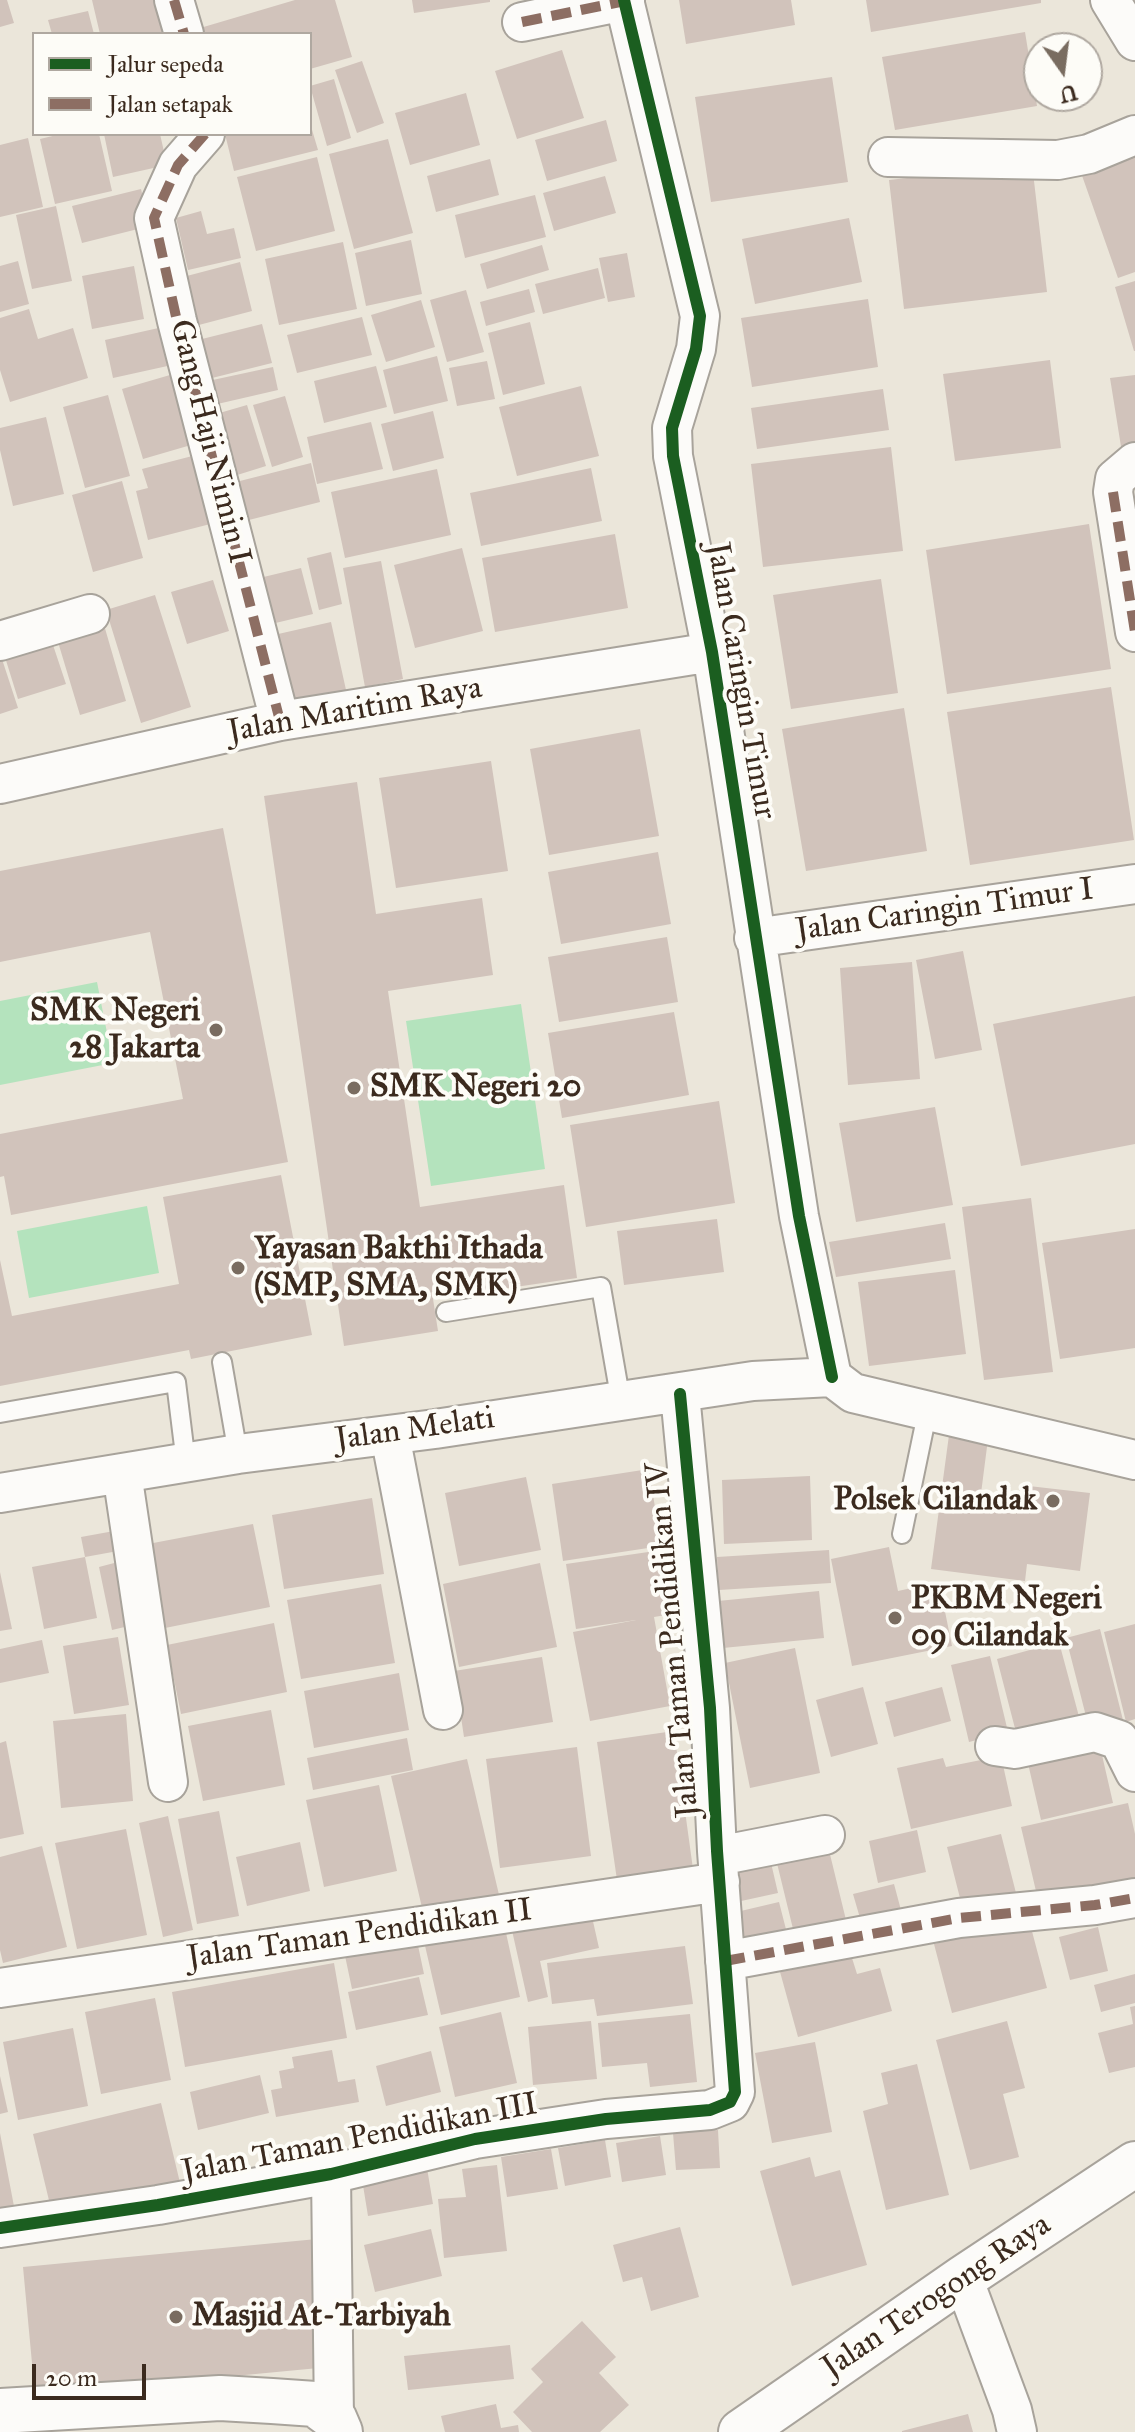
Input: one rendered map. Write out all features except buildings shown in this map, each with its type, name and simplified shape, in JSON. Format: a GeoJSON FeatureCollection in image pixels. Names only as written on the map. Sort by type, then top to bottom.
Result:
{"type":"FeatureCollection","features":[{"type":"Feature","properties":{"kind":"street"},"geometry":{"type":"LineString","coordinates":[[174,0],[183,32]]}},
{"type":"Feature","properties":{"kind":"street"},"geometry":{"type":"LineString","coordinates":[[1110,0],[1135,41]]}},
{"type":"Feature","properties":{"kind":"street"},"geometry":{"type":"LineString","coordinates":[[522,22],[624,1]]}},
{"type":"Feature","properties":{"kind":"street","name":"Jalan Caringin Timur"},"geometry":{"type":"LineString","coordinates":[[624,1],[700,316],[699,334],[672,428],[672,441],[712,652],[799,1216],[832,1377]]}},
{"type":"Feature","properties":{"kind":"street"},"geometry":{"type":"LineString","coordinates":[[888,157],[1058,160],[1089,154],[1135,135]]}},
{"type":"Feature","properties":{"kind":"street","name":"Gang Haji Nimin I"},"geometry":{"type":"LineString","coordinates":[[203,136],[178,165],[154,218],[177,321],[280,721]]}},
{"type":"Feature","properties":{"kind":"street"},"geometry":{"type":"LineString","coordinates":[[1135,462],[1115,479],[1113,492],[1135,632]]}},
{"type":"Feature","properties":{"kind":"street"},"geometry":{"type":"LineString","coordinates":[[0,641],[90,614]]}},
{"type":"Feature","properties":{"kind":"street","name":"Jalan Maritim Raya"},"geometry":{"type":"LineString","coordinates":[[0,784],[280,721],[712,652]]}},
{"type":"Feature","properties":{"kind":"street","name":"Jalan Caringin Timur I"},"geometry":{"type":"LineString","coordinates":[[754,938],[1135,884]]}},
{"type":"Feature","properties":{"kind":"street"},"geometry":{"type":"LineString","coordinates":[[832,1377],[853,1393],[1135,1460]]}},
{"type":"Feature","properties":{"kind":"street","name":"Jalan Melati"},"geometry":{"type":"LineString","coordinates":[[0,1493],[238,1454],[680,1394],[753,1381],[832,1377]]}},
{"type":"Feature","properties":{"kind":"street","name":"Jalan Taman Pendidikan IV"},"geometry":{"type":"LineString","coordinates":[[680,1394],[710,1708],[735,2092],[730,2102]]}},
{"type":"Feature","properties":{"kind":"street"},"geometry":{"type":"LineString","coordinates":[[390,1435],[443,1710]]}},
{"type":"Feature","properties":{"kind":"street"},"geometry":{"type":"LineString","coordinates":[[122,1473],[168,1782]]}},
{"type":"Feature","properties":{"kind":"street"},"geometry":{"type":"LineString","coordinates":[[995,1746],[1015,1749],[1095,1732],[1119,1740],[1135,1772]]}},
{"type":"Feature","properties":{"kind":"street","name":"Jalan Taman Pendidikan II"},"geometry":{"type":"LineString","coordinates":[[0,1988],[719,1869],[825,1835]]}},
{"type":"Feature","properties":{"kind":"street"},"geometry":{"type":"LineString","coordinates":[[725,1961],[959,1918],[1095,1905],[1135,1898]]}},
{"type":"Feature","properties":{"kind":"street","name":"Jalan Taman Pendidikan III"},"geometry":{"type":"LineString","coordinates":[[0,2228],[158,2205],[331,2174],[475,2139],[606,2119],[710,2110],[730,2102]]}},
{"type":"Feature","properties":{"kind":"street","name":"Jalan Terogong Raya"},"geometry":{"type":"LineString","coordinates":[[741,2432],[963,2278],[1135,2164]]}},
{"type":"Feature","properties":{"kind":"street"},"geometry":{"type":"LineString","coordinates":[[331,2174],[337,2425]]}},
{"type":"Feature","properties":{"kind":"street"},"geometry":{"type":"LineString","coordinates":[[963,2278],[1012,2410],[1017,2432]]}},
{"type":"Feature","properties":{"kind":"street"},"geometry":{"type":"LineString","coordinates":[[0,2411],[220,2398],[315,2404],[337,2425]]}},
{"type":"Feature","properties":{"kind":"lane"},"geometry":{"type":"LineString","coordinates":[[446,1312],[601,1287],[621,1402]]}},
{"type":"Feature","properties":{"kind":"lane"},"geometry":{"type":"LineString","coordinates":[[222,1362],[238,1454]]}},
{"type":"Feature","properties":{"kind":"lane"},"geometry":{"type":"LineString","coordinates":[[0,1413],[176,1382],[186,1463]]}},
{"type":"Feature","properties":{"kind":"lane"},"geometry":{"type":"LineString","coordinates":[[902,1534],[928,1409]]}},
{"type":"Feature","properties":{"kind":"green space"},"geometry":{"type":"Polygon","coordinates":[[[97,982],[113,1063],[0,1085],[0,1001],[97,982]]]}},
{"type":"Feature","properties":{"kind":"green space"},"geometry":{"type":"Polygon","coordinates":[[[521,1004],[545,1169],[431,1186],[406,1021],[521,1004]]]}},
{"type":"Feature","properties":{"kind":"green space"},"geometry":{"type":"Polygon","coordinates":[[[147,1206],[159,1273],[29,1298],[17,1231],[147,1206]]]}},
{"type":"Feature","properties":{"kind":"marked path"},"geometry":{"type":"LineString","coordinates":[[174,0],[183,32]]}},
{"type":"Feature","properties":{"kind":"marked path"},"geometry":{"type":"LineString","coordinates":[[522,22],[625,1]]}},
{"type":"Feature","properties":{"kind":"marked path"},"geometry":{"type":"LineString","coordinates":[[203,136],[178,165],[154,218],[177,321],[280,721]]}},
{"type":"Feature","properties":{"kind":"marked path"},"geometry":{"type":"LineString","coordinates":[[1113,492],[1135,632]]}},
{"type":"Feature","properties":{"kind":"marked path"},"geometry":{"type":"LineString","coordinates":[[725,1961],[959,1918],[1095,1905],[1135,1898]]}},
{"type":"Feature","properties":{"kind":"cycle path"},"geometry":{"type":"LineString","coordinates":[[624,0],[700,316],[696,349],[672,428],[673,456],[712,652],[799,1216],[832,1377]]}},
{"type":"Feature","properties":{"kind":"cycle path"},"geometry":{"type":"LineString","coordinates":[[0,2228],[158,2205],[331,2174],[475,2139],[606,2119],[710,2110],[730,2102],[735,2092],[710,1708],[680,1394]]}},
{"type":"Feature","properties":{"kind":"place","name":"SMK Negeri 28 Jakarta"},"geometry":{"type":"Point","coordinates":[216,1030]}},
{"type":"Feature","properties":{"kind":"place","name":"SMK Negeri 20"},"geometry":{"type":"Point","coordinates":[354,1088]}},
{"type":"Feature","properties":{"kind":"place","name":"Yayasan Bakthi Ithada (SMP, SMA, SMK)"},"geometry":{"type":"Point","coordinates":[238,1268]}},
{"type":"Feature","properties":{"kind":"place","name":"Polsek Cilandak"},"geometry":{"type":"Point","coordinates":[1053,1501]}},
{"type":"Feature","properties":{"kind":"place","name":"PKBM Negeri 09 Cilandak"},"geometry":{"type":"Point","coordinates":[895,1618]}},
{"type":"Feature","properties":{"kind":"place","name":"Masjid At-Tarbiyah"},"geometry":{"type":"Point","coordinates":[176,2317]}}]}
